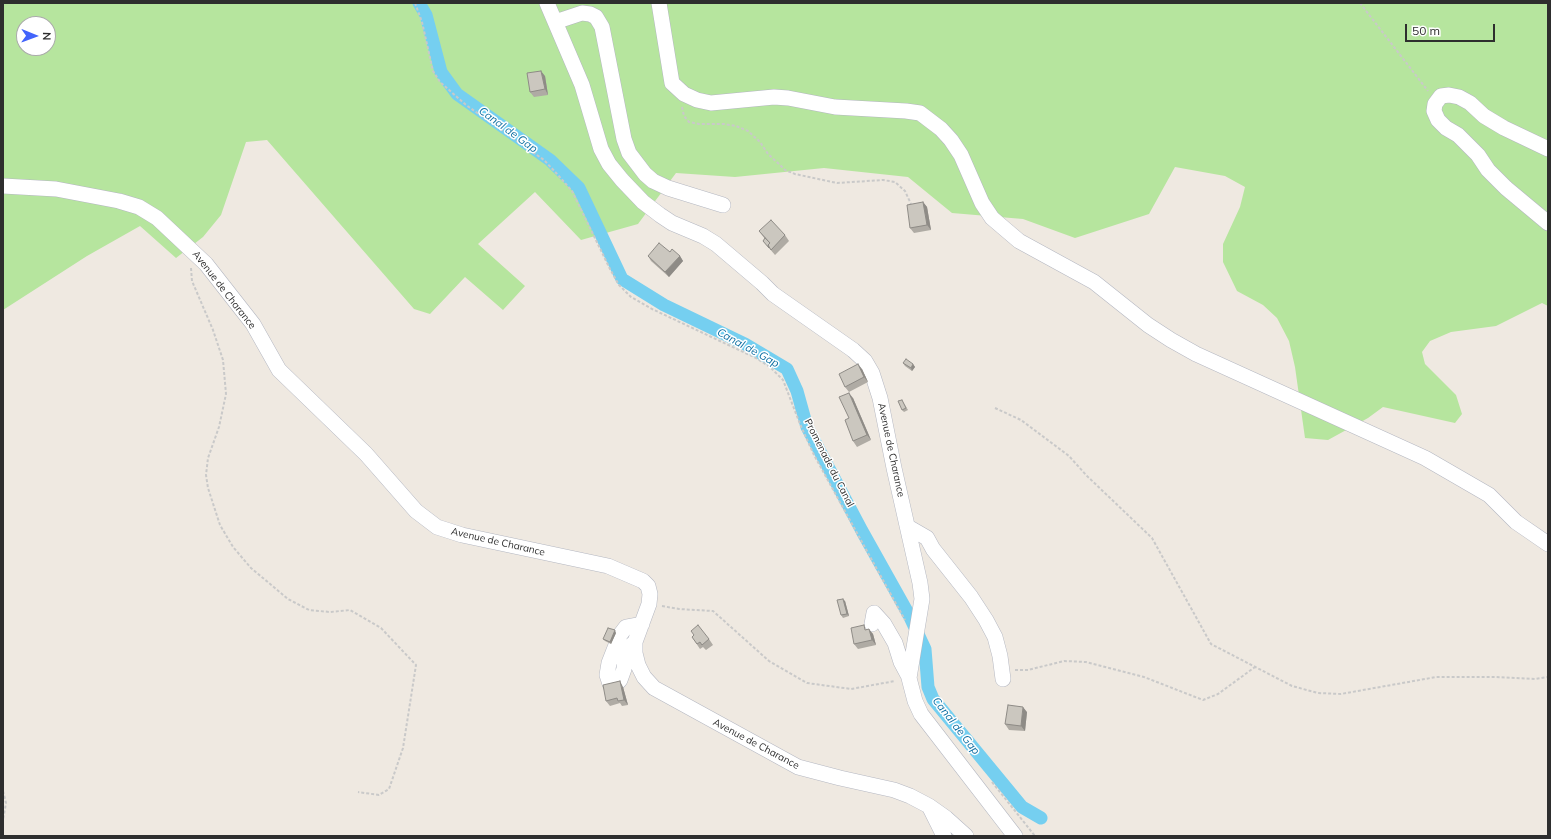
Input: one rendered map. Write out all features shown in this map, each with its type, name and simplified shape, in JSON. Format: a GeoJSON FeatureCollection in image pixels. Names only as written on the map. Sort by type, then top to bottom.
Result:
{"type":"FeatureCollection","features":[{"type":"Feature","properties":{"kind":"street","name":"Avenue de Charance"},"geometry":{"type":"LineString","coordinates":[[547,3],[582,85],[601,149],[609,164],[644,202],[672,223],[703,236],[716,244],[773,294],[853,350],[865,361],[872,373],[880,398],[920,583],[922,599],[913,626],[909,678],[914,701],[921,714],[1015,836]]}},
{"type":"Feature","properties":{"kind":"street"},"geometry":{"type":"LineString","coordinates":[[659,3],[672,83],[684,94],[697,100],[711,103],[774,97],[788,98],[835,107],[920,113],[951,140],[961,155],[982,203],[992,218],[1019,241],[1094,282],[1148,325],[1196,354],[1425,458],[1490,495],[1516,522],[1548,544]]}},
{"type":"Feature","properties":{"kind":"street"},"geometry":{"type":"LineString","coordinates":[[555,22],[582,13],[590,14],[596,17],[602,27],[624,139],[629,153],[645,174],[653,181],[668,188],[723,205]]}},
{"type":"Feature","properties":{"kind":"street"},"geometry":{"type":"LineString","coordinates":[[1548,149],[1504,128],[1484,116],[1470,103],[1459,97],[1449,95],[1441,96],[1434,104],[1434,111],[1438,120],[1446,128],[1458,135],[1478,155],[1488,170],[1506,188],[1548,223]]}},
{"type":"Feature","properties":{"kind":"street","name":"Avenue de Charance"},"geometry":{"type":"LineString","coordinates":[[3,186],[56,189],[119,200],[139,207],[157,218],[194,251],[206,264],[253,324],[279,370],[366,454],[416,511],[437,526],[462,535],[608,566],[643,581],[648,586],[650,594],[649,604],[635,642],[638,666],[644,677],[654,688],[798,768],[894,790],[928,806],[946,818],[966,836]]}},
{"type":"Feature","properties":{"kind":"street"},"geometry":{"type":"LineString","coordinates":[[908,527],[927,538],[933,549],[971,597],[986,620],[995,637],[1000,656],[1002,674]]}},
{"type":"Feature","properties":{"kind":"street"},"geometry":{"type":"LineString","coordinates":[[872,624],[874,613],[884,624],[895,643],[901,662],[909,678]]}},
{"type":"Feature","properties":{"kind":"street"},"geometry":{"type":"LineString","coordinates":[[635,642],[628,648],[625,654],[624,669],[620,680],[615,684],[610,684],[607,675],[609,663],[620,635],[626,627],[642,624]]}},
{"type":"Feature","properties":{"kind":"street"},"geometry":{"type":"LineString","coordinates":[[928,806],[944,836]]}},
{"type":"Feature","properties":{"kind":"path","name":"Promenade du Canal"},"geometry":{"type":"LineString","coordinates":[[414,3],[422,22],[433,71],[440,82],[466,105],[544,160],[558,175],[572,191],[612,274],[619,285],[631,297],[652,310],[756,358],[770,367],[783,380],[814,455],[913,626]]}},
{"type":"Feature","properties":{"kind":"path"},"geometry":{"type":"LineString","coordinates":[[1360,3],[1419,81],[1437,101]]}},
{"type":"Feature","properties":{"kind":"path"},"geometry":{"type":"LineString","coordinates":[[684,94],[681,102],[682,112],[690,122],[699,124],[724,124],[736,126],[748,131],[760,142],[768,154],[785,170],[807,178],[837,183],[883,180],[895,182],[905,191],[911,204]]}},
{"type":"Feature","properties":{"kind":"path"},"geometry":{"type":"LineString","coordinates":[[194,251],[190,262],[192,281],[213,330],[223,360],[226,394],[219,427],[208,458],[206,475],[208,488],[220,525],[233,547],[251,568],[288,599],[309,610],[330,612],[350,610],[381,628],[416,666],[403,748],[389,789],[379,795],[358,792]]}},
{"type":"Feature","properties":{"kind":"path"},"geometry":{"type":"LineString","coordinates":[[995,408],[1021,420],[1069,456],[1086,475],[1152,538],[1211,644],[1292,686],[1318,693],[1341,694],[1436,677],[1548,678]]}},
{"type":"Feature","properties":{"kind":"path"},"geometry":{"type":"LineString","coordinates":[[649,604],[679,609],[713,611],[769,661],[807,683],[851,689],[909,678]]}},
{"type":"Feature","properties":{"kind":"path"},"geometry":{"type":"LineString","coordinates":[[1002,674],[1064,662],[1086,662],[1144,677],[1202,700],[1218,694],[1255,667]]}},
{"type":"Feature","properties":{"kind":"path"},"geometry":{"type":"LineString","coordinates":[[988,777],[1035,836]]}},
{"type":"Feature","properties":{"kind":"path"},"geometry":{"type":"LineString","coordinates":[[3,791],[6,803],[3,820]]}},
{"type":"Feature","properties":{"kind":"green space"},"geometry":{"type":"Polygon","coordinates":[[[3,3],[1548,3],[1548,306],[1542,303],[1496,326],[1451,332],[1430,341],[1422,352],[1425,364],[1456,395],[1462,414],[1455,423],[1383,407],[1368,418],[1328,440],[1305,438],[1295,367],[1289,341],[1277,318],[1263,305],[1237,291],[1223,262],[1223,244],[1240,207],[1245,187],[1225,176],[1175,167],[1149,214],[1075,238],[1023,219],[952,213],[908,177],[824,168],[735,177],[676,173],[638,224],[581,240],[535,192],[478,244],[525,286],[503,310],[465,277],[430,314],[414,309],[267,140],[246,142],[221,215],[203,237],[176,258],[140,226],[87,256],[3,310],[3,3]]]}},
{"type":"Feature","properties":{"kind":"building"},"geometry":{"type":"Polygon","coordinates":[[[541,71],[545,89],[530,92],[527,73],[541,71]]]}},
{"type":"Feature","properties":{"kind":"building"},"geometry":{"type":"Polygon","coordinates":[[[923,202],[927,225],[910,228],[907,205],[923,202]]]}},
{"type":"Feature","properties":{"kind":"building"},"geometry":{"type":"Polygon","coordinates":[[[771,220],[785,235],[771,250],[768,245],[770,243],[759,231],[771,220]]]}},
{"type":"Feature","properties":{"kind":"building"},"geometry":{"type":"Polygon","coordinates":[[[765,238],[770,243],[768,245],[769,248],[763,241],[765,238]]]}},
{"type":"Feature","properties":{"kind":"building"},"geometry":{"type":"Polygon","coordinates":[[[659,243],[670,252],[672,249],[680,256],[665,272],[648,256],[659,243]]]}},
{"type":"Feature","properties":{"kind":"building"},"geometry":{"type":"Polygon","coordinates":[[[906,359],[913,364],[911,368],[903,363],[906,359]]]}},
{"type":"Feature","properties":{"kind":"building"},"geometry":{"type":"Polygon","coordinates":[[[858,364],[864,377],[845,387],[839,374],[858,364]]]}},
{"type":"Feature","properties":{"kind":"building"},"geometry":{"type":"Polygon","coordinates":[[[849,393],[867,435],[853,441],[845,420],[849,418],[839,397],[849,393]]]}},
{"type":"Feature","properties":{"kind":"building"},"geometry":{"type":"Polygon","coordinates":[[[902,400],[906,408],[902,410],[898,401],[902,400]]]}},
{"type":"Feature","properties":{"kind":"building"},"geometry":{"type":"Polygon","coordinates":[[[843,599],[847,614],[841,615],[837,600],[843,599]]]}},
{"type":"Feature","properties":{"kind":"building"},"geometry":{"type":"Polygon","coordinates":[[[698,625],[709,639],[702,645],[700,642],[697,644],[692,637],[694,635],[691,631],[698,625]]]}},
{"type":"Feature","properties":{"kind":"building"},"geometry":{"type":"Polygon","coordinates":[[[864,625],[865,630],[869,629],[872,640],[854,644],[851,628],[864,625]]]}},
{"type":"Feature","properties":{"kind":"building"},"geometry":{"type":"Polygon","coordinates":[[[608,628],[615,630],[610,642],[603,639],[608,628]]]}},
{"type":"Feature","properties":{"kind":"building"},"geometry":{"type":"Polygon","coordinates":[[[620,681],[624,700],[618,701],[617,698],[606,701],[603,685],[620,681]]]}},
{"type":"Feature","properties":{"kind":"building"},"geometry":{"type":"Polygon","coordinates":[[[1008,705],[1023,707],[1021,726],[1005,724],[1008,705]]]}},
{"type":"Feature","properties":{"kind":"waterway","name":"Canal de Gap"},"geometry":{"type":"LineString","coordinates":[[419,3],[426,15],[441,72],[457,94],[550,160],[579,188],[622,279],[664,305],[745,344],[787,369],[797,391],[807,427],[862,531],[909,615],[925,649],[928,687],[933,699],[1022,807],[1041,818]]}}]}
